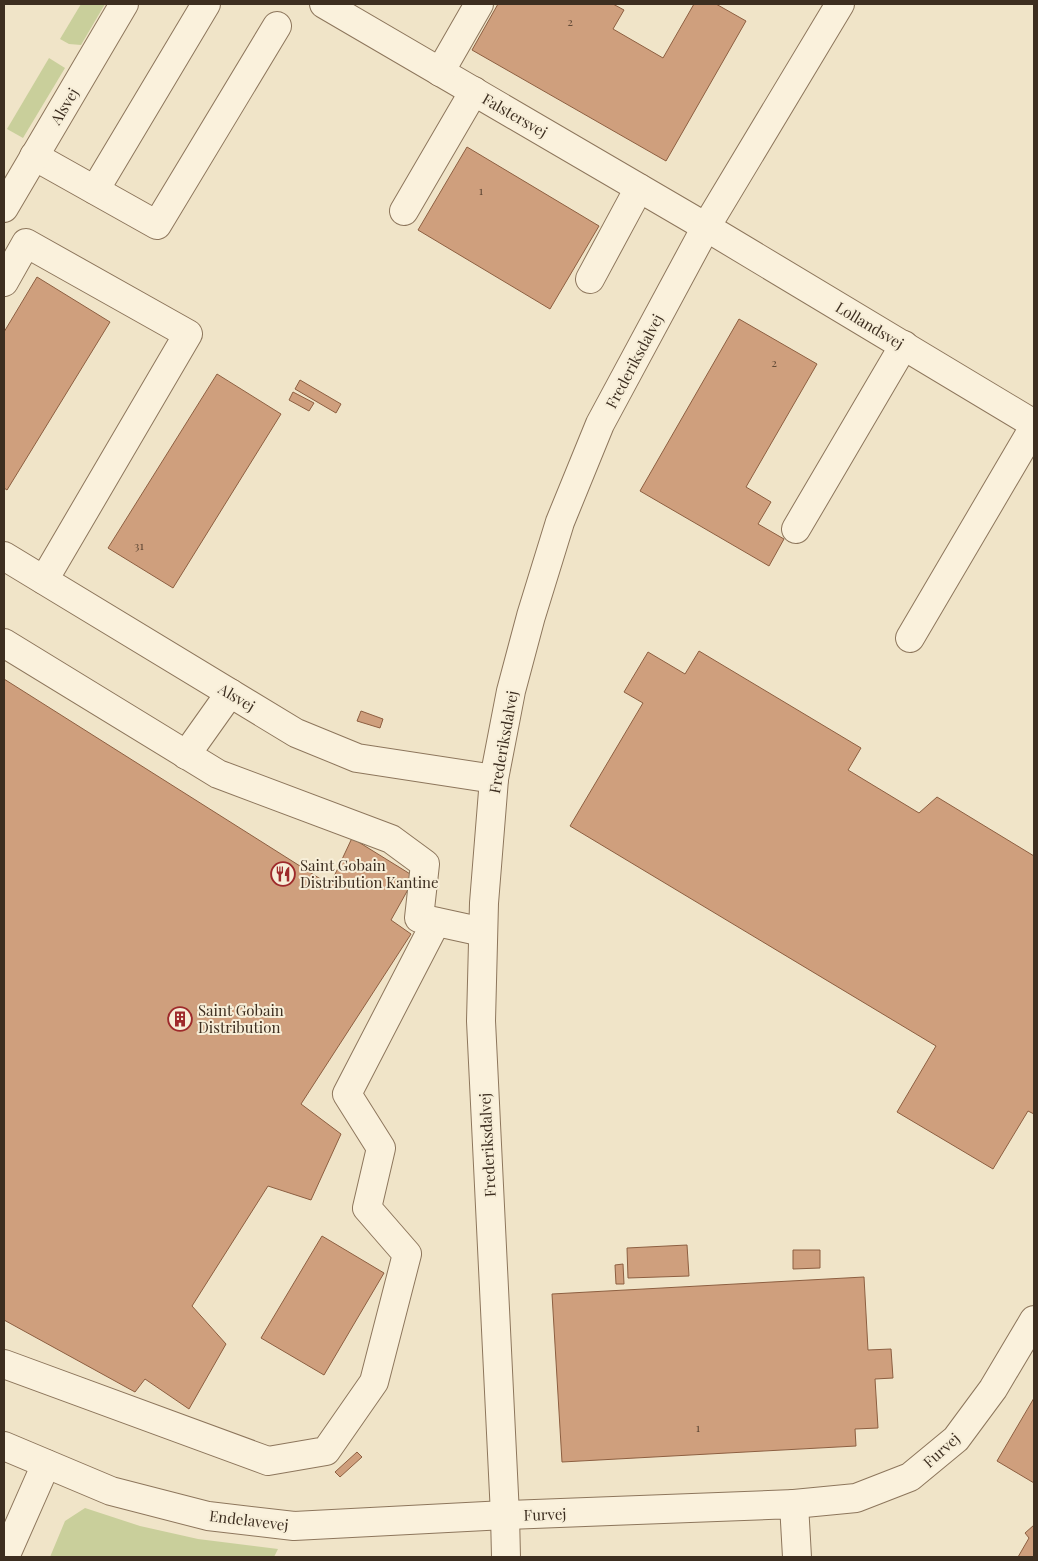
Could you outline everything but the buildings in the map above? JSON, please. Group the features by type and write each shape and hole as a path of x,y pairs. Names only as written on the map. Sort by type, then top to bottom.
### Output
{"street":[{"name":"Alsvej","path":"4,208 124,4"},
{"path":"95,190 206,4"},
{"name":"Falstersvej","path":"324,4 706,227"},
{"path":"440,72 479,4"},
{"name":"Frederiksdalvej","path":"506,1557 481,1021 484,903 494,779 511,691 531,616 560,522 600,424 706,227 840,4"},
{"path":"34,156 157,226 277,26"},
{"path":"404,211 474,91"},
{"path":"590,279 639,188"},
{"name":"Lollandsvej","path":"706,227 1034,426"},
{"path":"4,282 26,243 188,334 44,580"},
{"path":"796,529 904,346"},
{"path":"910,638 1034,426"},
{"name":"Alsvej","path":"4,556 296,733 357,758 494,779"},
{"path":"4,643 218,774 391,839 425,864 419,918 483,932"},
{"path":"186,755 230,693"},
{"path":"4,1364 268,1460 326,1451 374,1382 407,1254 367,1208 381,1148 346,1094 436,922"},
{"name":"Furvej","path":"505,1515 794,1504 856,1498 910,1477 956,1439 993,1389 1034,1320"},
{"name":"Endelavevej","path":"4,1446 111,1491 208,1516 294,1526 505,1515"},
{"path":"5,1557 46,1464"},
{"path":"794,1504 797,1557"}],"green space":[{"path":"81,4 105,4 81,45 69,44 60,39"},
{"path":"49,58 65,68 23,138 7,129"},
{"path":"85,1508 140,1526 198,1539 278,1549 274,1557 50,1557 65,1521"}],"place":[{"name":"Saint Gobain Distribution Kantine","path":"283,874"},
{"name":"Saint Gobain Distribution","path":"180,1019"}]}
